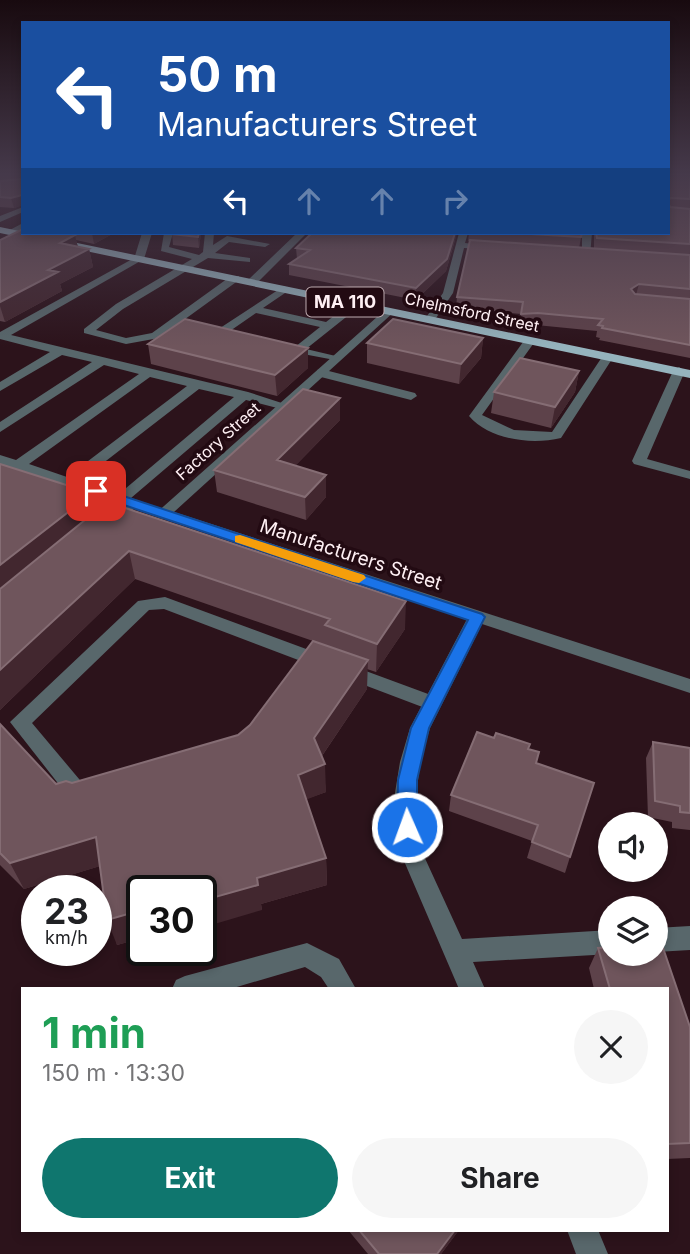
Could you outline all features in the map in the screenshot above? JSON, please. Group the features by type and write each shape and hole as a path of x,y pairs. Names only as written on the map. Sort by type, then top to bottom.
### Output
{"main road":[{"name":"Chelmsford Street","path":"42,235 139,259 390,311 407,319 430,319 472,333 530,340 684,372"}],"street":[{"path":"10,245 25,235"},
{"path":"0,340 139,259 146,235"},
{"path":"168,235 164,249 205,257 247,260"},
{"path":"205,257 209,235"},
{"path":"252,282 300,235"},
{"path":"430,319 448,293 462,235"},
{"path":"587,235 587,253"},
{"path":"235,278 155,337 126,341 88,331 100,319 205,257 225,236 265,244"},
{"path":"460,245 498,247"},
{"path":"574,253 599,254"},
{"path":"246,338 221,332 284,289"},
{"path":"298,350 356,304"},
{"path":"254,309 328,326"},
{"name":"Factory Street","path":"163,514 390,311"},
{"path":"0,340 15,340 285,405"},
{"path":"530,340 475,416 484,424 526,436 556,435 608,356"},
{"path":"272,344 336,359"},
{"path":"0,387 60,351"},
{"path":"0,428 102,361"},
{"path":"18,465 149,372"},
{"path":"684,372 639,461 690,475"},
{"path":"321,373 411,396"},
{"path":"70,482 197,384"},
{"path":"92,538 127,501 244,396"},
{"name":"Manufacturers Street","path":"0,459 690,685"},
{"path":"107,791 82,799 20,722 144,605 165,603 300,661 432,703"},
{"path":"471,987 412,854 405,799 410,762 420,728 477,617"},
{"path":"668,940 690,939"},
{"path":"455,951 598,943"},
{"path":"191,987 307,955 330,968 342,987"},
{"path":"583,1232 592,1254"}],"building":[{"path":"20,231 21,235 75,235 60,243 89,249 48,270 58,272 0,302 0,240"},
{"path":"670,231 690,231 690,244 597,238 596,235 670,235"},
{"path":"310,235 454,235 447,259 416,288 289,264 310,250 296,248"},
{"path":"547,235 582,235 581,237"},
{"path":"470,240 690,255 690,289 639,284 631,289 635,294 690,299 690,345 602,328 603,326 598,325 603,319 521,314 523,302 457,297"},
{"path":"185,319 308,348 275,375 148,344"},
{"path":"393,319 483,338 461,364 367,343"},
{"path":"520,358 579,371 555,407 494,392"},
{"path":"303,389 340,398 277,460 326,475 305,497 214,470"},
{"path":"0,464 82,490 79,493 89,496 0,565"},
{"path":"107,502 406,601 377,644 325,625 330,619 129,551 0,670 0,589"},
{"path":"313,641 368,660 314,738 325,764 298,775 326,858 257,878 258,885 217,897 217,875 126,875 126,915 112,919 112,875 101,875 96,837 10,863 0,853 0,724 56,784 66,781 72,783 238,735 250,725"},
{"path":"477,732 494,738 496,733 530,744 528,749 539,752 536,763 594,783 570,857 532,842 538,825 451,795"},
{"path":"653,742 690,748 690,813 680,812 680,806 655,801"},
{"path":"668,963 690,1027 690,1143 669,1144 669,987 609,987 603,966 668,966"},
{"path":"361,1232 454,1232 437,1254 379,1254"}],"slow traffic":[{"path":"240,539 359,578"}],"route":[{"path":"96,491 477,617 420,728 407,780 407,827"}]}
